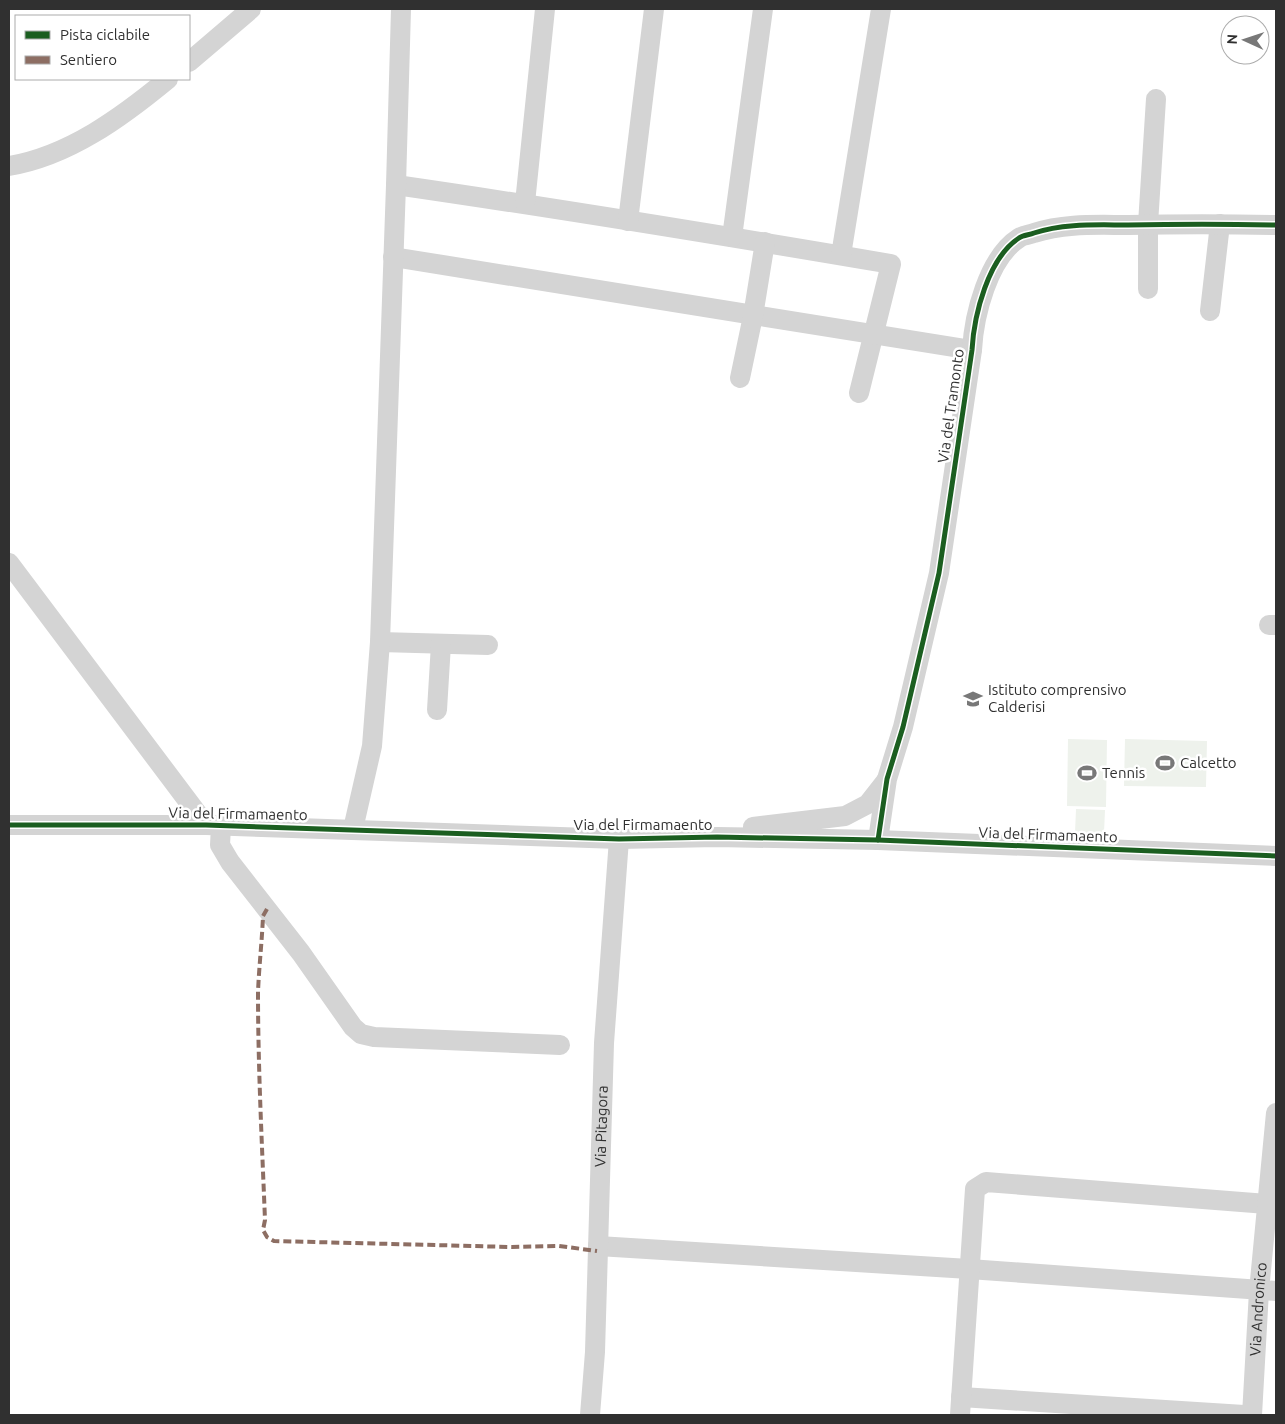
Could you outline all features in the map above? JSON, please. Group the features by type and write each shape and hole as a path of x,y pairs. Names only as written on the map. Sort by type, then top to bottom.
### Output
{"street":[{"path":"190,61 252,9"},
{"path":"353,829 372,746 380,642 401,9"},
{"path":"525,203 546,9"},
{"path":"628,221 654,9"},
{"path":"732,237 764,9"},
{"path":"842,255 881,9"},
{"path":"9,166 22,164 63,150 148,96 167,80"},
{"path":"1148,289 1148,224 1156,100"},
{"path":"396,185 525,203 891,264 859,393"},
{"name":"Via del Tramonto","path":"878,840 887,779 903,727 939,573 974,326 991,273 1005,251 1020,237 1045,230 1072,226 1148,224 1276,225"},
{"path":"1210,311 1220,224"},
{"path":"740,378 753,316 765,242"},
{"path":"393,257 972,350"},
{"path":"9,563 213,826 220,845 230,862 301,953 353,1026 361,1034 374,1037 560,1045"},
{"path":"380,642 488,645"},
{"path":"437,710 441,644"},
{"name":"Via del Firmamaento","path":"684,838 845,816 868,804 887,779"},
{"name":"Via del Firmamaento","path":"9,825 353,829 619,839 878,840 1276,856"},
{"name":"Via Pitagora","path":"590,1415 595,1352 604,1043 619,839"},
{"name":"Via Andronico","path":"1252,1415 1268,1291 1267,1204 1276,1113"},
{"path":"1244,1415 960,1406 975,1189 986,1182 1267,1204"},
{"path":"598,1246 969,1269 1268,1291"}],"shaded area":[{"name":"Tennis","path":"1068,739 1107,740 1106,807 1067,806"},
{"name":"Calcetto","path":"1125,739 1207,741 1206,787 1124,786"},
{"path":"1076,809 1105,810 1104,833 1075,833"}],"marked path":[{"path":"267,909 263,916 258,992 259,1078 265,1220 263,1230 267,1237 274,1241 512,1247 559,1246 597,1251"}],"cycle path":[{"path":"878,840 887,779 903,727 939,573 976,321 985,288 999,259 1008,247 1021,237 1068,226 1276,225"},
{"path":"9,825 206,825 619,839 717,837 878,840 1276,856"}],"place":[{"name":"Istituto comprensivo Calderisi","path":"973,699"},
{"name":"Calcetto","path":"1165,763"},
{"name":"Tennis","path":"1087,773"}]}
